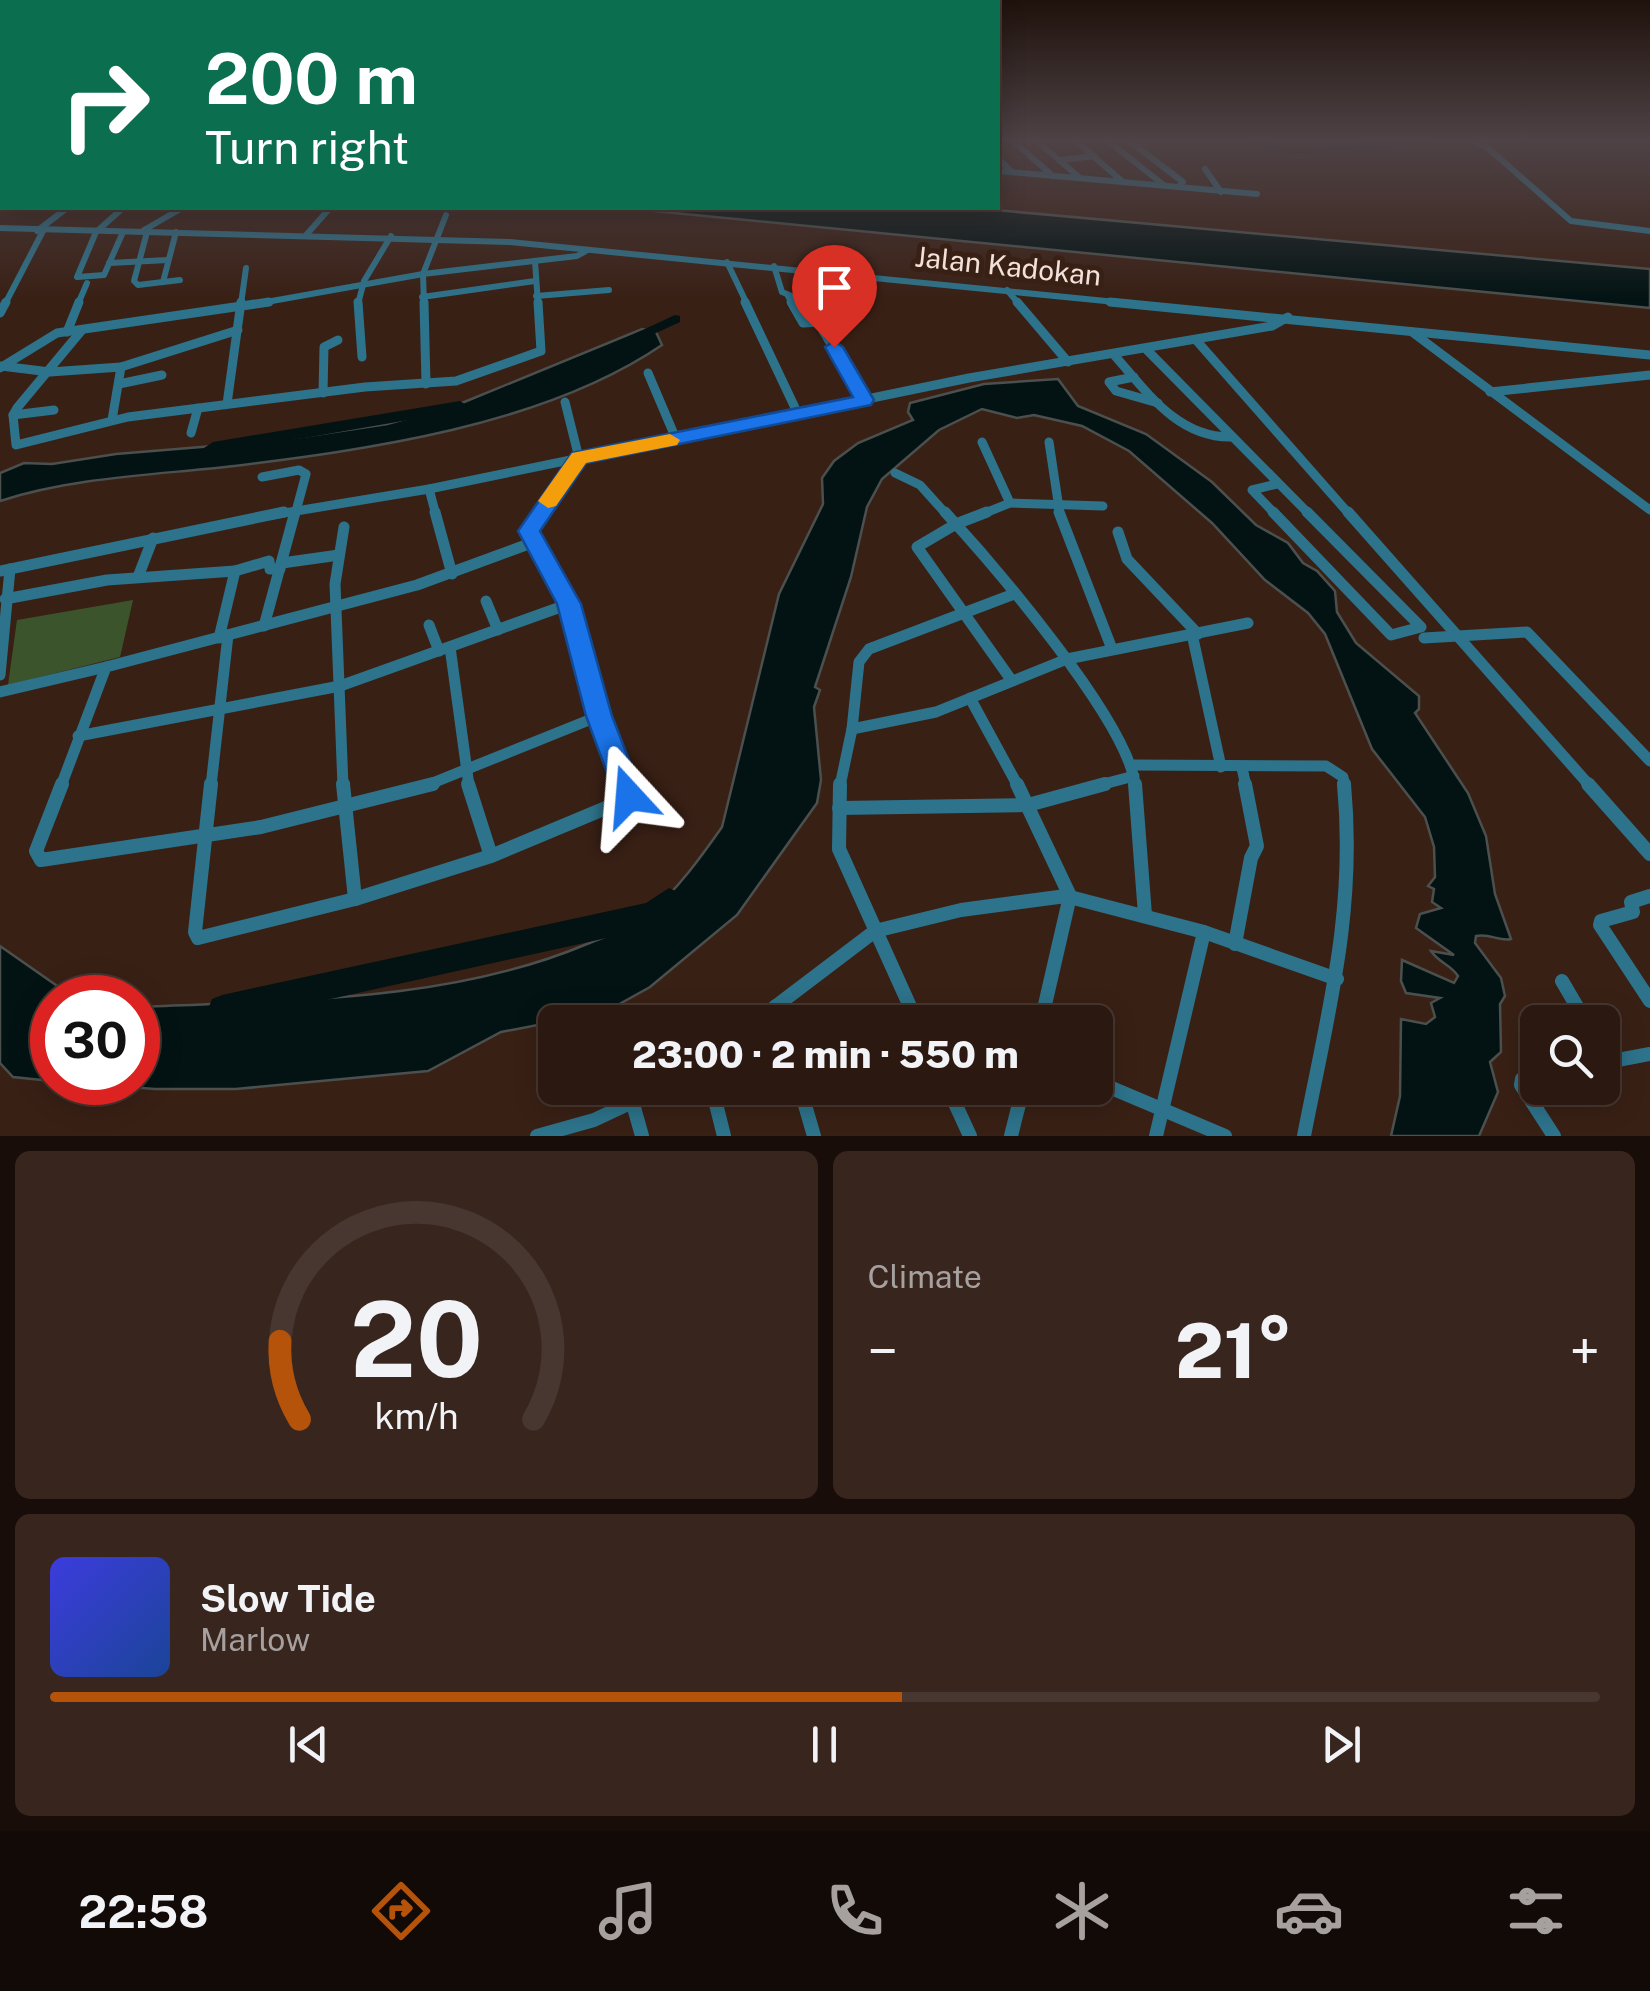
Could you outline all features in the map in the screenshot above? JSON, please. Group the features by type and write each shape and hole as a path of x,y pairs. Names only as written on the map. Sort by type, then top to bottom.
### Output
{"street":[{"path":"1240,193 1257,194"},
{"path":"1538,193 1571,222 1650,231"},
{"path":"0,313 40,231 65,210"},
{"path":"121,210 96,232 77,277 102,276 123,232"},
{"path":"179,210 144,232 134,284 180,280"},
{"path":"308,234 328,210"},
{"path":"426,384 422,274 446,214"},
{"name":"Jalan Kadokan","path":"0,228 434,237 774,266 1650,355"},
{"path":"163,282 176,232"},
{"path":"362,358 355,310 360,285 391,236"},
{"path":"1,367 44,338 68,332 422,274 577,256 588,250"},
{"path":"621,268 624,253"},
{"path":"108,264 168,260"},
{"path":"82,330 13,415 19,446 112,420 474,376 540,351 535,261"},
{"path":"727,262 798,414"},
{"path":"774,266 783,292 803,324 820,322"},
{"path":"228,404 246,268"},
{"path":"422,297 535,281"},
{"path":"68,332 87,283"},
{"path":"1006,289 1068,362"},
{"path":"536,296 609,290"},
{"path":"783,292 807,300 864,400"},
{"path":"0,674 5,570 864,400 1272,326 1288,316"},
{"path":"1,367 50,372 121,367 176,346 238,330"},
{"path":"1412,332 1650,510"},
{"path":"323,392 324,347 338,340"},
{"path":"1196,340 1650,854"},
{"path":"1146,350 1421,627 1392,636 1252,490 1277,484"},
{"path":"1115,356 1172,416 1211,439 1231,437"},
{"path":"112,420 121,367"},
{"path":"648,374 676,439"},
{"path":"1490,392 1650,374"},
{"path":"118,384 162,375"},
{"path":"1134,377 1109,383 1116,391 1159,403"},
{"path":"235,571 224,636 221,710 195,932 198,938 355,899 491,856 629,796 599,716 569,604 529,531 579,458 565,402"},
{"path":"192,434 198,408"},
{"path":"13,415 54,410"},
{"path":"982,442 1010,503"},
{"path":"1049,442 1066,544 1112,649"},
{"path":"262,477 304,471 299,509 264,626"},
{"path":"895,473 920,485 1068,659 1133,771 1145,915"},
{"path":"429,489 452,574"},
{"path":"1012,681 917,547 956,524 1010,503 1103,506"},
{"path":"344,527 338,554 336,608 344,809 355,899"},
{"path":"1118,532 1127,559 1195,634 1220,767"},
{"path":"138,577 153,538"},
{"path":"0,692 336,608 452,574 534,542"},
{"path":"5,598 138,577 235,571 268,561 270,569 338,554"},
{"path":"910,1005 838,850 840,773 852,729 861,655 1014,594"},
{"path":"486,601 498,630"},
{"path":"78,736 340,686 569,604"},
{"path":"852,729 920,716 1068,659 1248,623"},
{"path":"429,625 445,649 464,773 491,856"},
{"path":"1424,638 1527,632 1650,761"},
{"path":"106,667 36,851 41,860 52,862 206,837 344,809 464,773 599,716"},
{"path":"970,698 1028,805 1070,896 1044,1005"},
{"path":"839,808 1028,805 1133,771 1326,766 1342,778 1349,842 1348,897 1337,979 1304,1136"},
{"path":"1235,944 1250,858 1258,846 1242,768"},
{"path":"777,1005 875,931 961,910 1070,896 1204,932 1337,979"},
{"path":"1650,896 1630,902 1633,912 1601,921 1600,925 1650,1001"},
{"path":"1156,1136 1204,932"},
{"path":"1562,981 1576,1005"},
{"path":"1620,1057 1650,1054"},
{"path":"1113,1088 1225,1136"},
{"path":"537,1136 631,1105"},
{"path":"634,1105 642,1136"},
{"path":"716,1105 724,1136"},
{"path":"805,1105 814,1136"},
{"path":"956,1105 970,1136"},
{"path":"1012,1136 1019,1105"},
{"path":"1534,1105 1554,1136"}],"green space":[{"path":"133,600 120,657 8,685 17,620"}],"shaded area":[{"path":"644,210 995,210 1650,269 1650,308"},
{"path":"642,329 656,332 662,345 615,373 509,415 336,452 83,482 0,501 0,473 24,463 52,464 116,454 275,441 387,424 457,405"},
{"path":"1058,379 1078,406 1146,434 1212,482 1256,525 1288,543 1303,563 1317,571 1335,591 1337,612 1356,643 1419,696 1415,713 1468,793 1486,836 1495,894 1511,939 1476,936 1475,943 1501,978 1505,996 1500,1004 1501,1052 1490,1062 1498,1092 1479,1136 1391,1136 1400,1096 1401,1019 1426,1024 1435,1017 1431,1003 1440,998 1406,993 1401,981 1402,960 1454,983 1458,976 1431,951 1454,955 1416,928 1420,914 1441,908 1432,902 1434,889 1428,886 1435,877 1434,847 1425,817 1372,749 1325,634 1308,613 1265,580 1212,523 1129,451 1082,426 1034,415 1017,418 982,409 939,430 882,479 867,507 851,577 815,687 820,690 814,707 821,780 817,803 737,915 650,987 618,1005 538,1005 538,1025 501,1032 428,1071 236,1089 160,1089 160,1006 366,995 479,978 611,935 659,905 722,827 779,594 823,504 822,478 834,461 858,443 913,420 908,412 910,403 984,384"},
{"path":"0,946 42,975 30,975 30,1079 13,1077 0,1063"}],"waterway":[{"path":"627,341 675,319"},
{"path":"213,448 460,406"},
{"path":"222,1009 652,915 669,901"}],"slow traffic":[{"path":"548,501 579,458 670,440"}],"route":[{"path":"629,796 630,790 599,716 569,604 529,531 579,458 864,400 834,347"}]}
